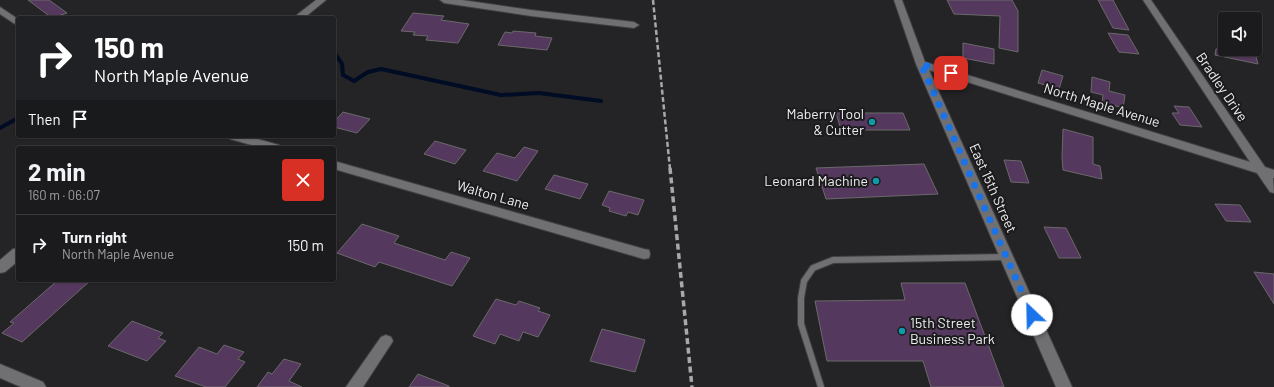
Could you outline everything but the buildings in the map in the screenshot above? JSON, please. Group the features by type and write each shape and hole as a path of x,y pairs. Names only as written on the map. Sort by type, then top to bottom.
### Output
{"street":[{"path":"301,16 322,0"},
{"path":"444,0 531,13 634,25"},
{"name":"East 15th Street","path":"898,0 921,64 1064,387"},
{"name":"Bradley Drive","path":"1147,0 1274,189"},
{"path":"0,10 16,22"},
{"name":"North Maple Avenue","path":"921,64 1274,174"},
{"path":"241,138 269,146"},
{"name":"Walton Lane","path":"336,166 644,254"},
{"path":"0,268 16,255"},
{"path":"354,387 386,341"},
{"path":"0,371 38,387"}],"lane":[{"path":"821,387 801,324 801,298 804,281 813,268 833,260 1006,257"}],"waterway":[{"path":"336,55 342,64 343,75 354,81 368,72 381,69 501,95 539,93 601,101"},
{"path":"0,128 16,119"}],"railway":[{"path":"653,0 670,169"},
{"path":"670,168 692,387"}],"place":[{"name":"Maberry Tool & Cutter","path":"872,122"},
{"name":"Leonard Machine","path":"876,181"},
{"name":"15th Street Business Park","path":"902,331"}],"route":[{"path":"951,73 921,64 1032,315"}]}
